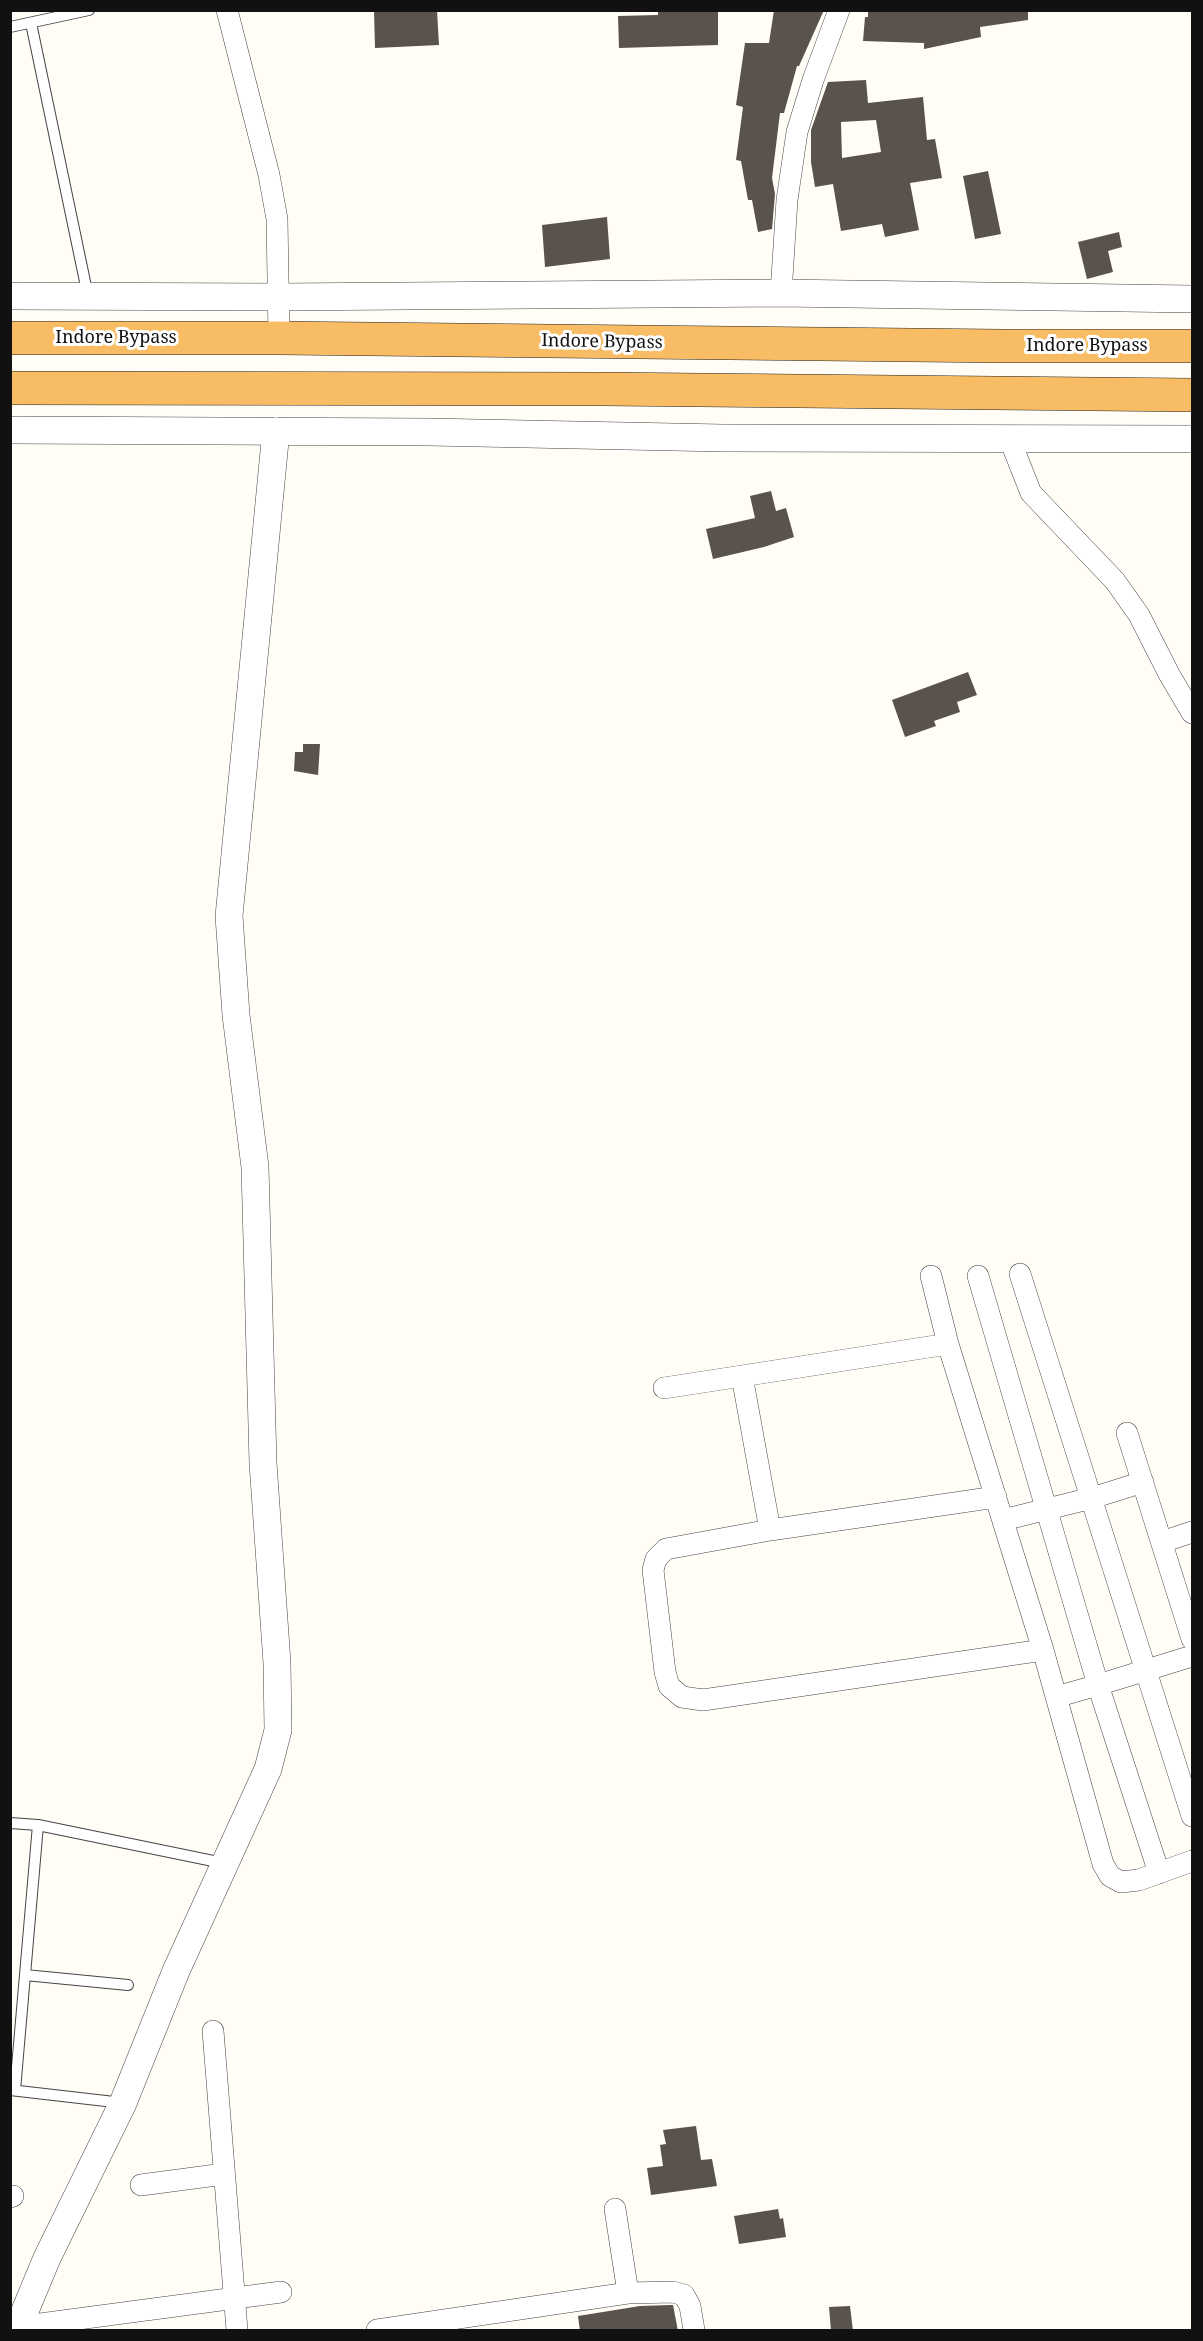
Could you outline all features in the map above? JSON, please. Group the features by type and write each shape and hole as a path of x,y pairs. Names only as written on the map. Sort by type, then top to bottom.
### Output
{"highway":[{"name":"Indore Bypass","path":"10,338 279,338 977,346 1192,346"},
{"path":"10,388 603,389 1192,395"}],"street":[{"path":"227,10 269,175 277,219 279,338"},
{"path":"781,293 788,200 798,132 813,80 839,10"},
{"path":"10,296 280,297 781,293 1192,299"},
{"path":"10,430 1010,440 1192,439"},
{"path":"15,2328 28,2306 47,2258 123,2103 176,1971 223,1863 268,1769 278,1730 277,1663 263,1463 255,1167 236,1015 229,916 276,431"},
{"path":"1010,440 1031,493 1115,581 1139,615 1192,713"},
{"path":"1020,1274 1192,1816"},
{"path":"931,1276 948,1344 1043,1650 1103,1864 1110,1876 1120,1882 1139,1880 1192,1861"},
{"path":"978,1276 1098,1685 1159,1873"},
{"path":"664,1388 948,1344"},
{"path":"742,1376 770,1530"},
{"path":"1128,1433 1192,1639"},
{"path":"1002,1520 1092,1498 1143,1482"},
{"path":"996,1497 671,1547 656,1559 653,1570 665,1671 669,1686 682,1697 703,1700 1043,1650"},
{"path":"1162,1542 1192,1532"},
{"path":"1056,1697 1192,1656"},
{"path":"213,2031 237,2331"},
{"path":"141,2185 224,2174"},
{"path":"615,2209 628,2293"},
{"path":"15,2328 282,2292"},
{"path":"377,2331 628,2293 673,2292 684,2295 690,2306 694,2331"}],"lane":[{"path":"10,27 89,10"},
{"path":"31,23 88,296"},
{"path":"10,1823 38,1824 223,1863"},
{"path":"38,1824 13,2090 123,2103"},
{"path":"25,1975 128,1985"}],"building":[{"path":"374,10 437,10 439,45 375,48"},
{"path":"774,10 824,10 799,66 797,66 784,113 780,113 772,178 775,194 772,229 758,232 752,200 748,200 741,161 736,160 743,107 736,105 745,43 769,43"},
{"path":"868,10 1028,10 1028,20 980,27 981,37 924,49 924,43 863,41 865,17 868,17"},
{"path":"718,11 718,45 619,48 618,16 658,15 658,12"},
{"path":"866,80 868,103 923,97 927,140 935,139 942,178 910,183 919,230 885,237 882,224 841,231 833,184 815,187 811,162 811,130 828,82","holes":["876,120 881,152 842,158 841,122"]},
{"path":"988,171 1001,234 975,239 963,176"},
{"path":"607,217 610,259 545,267 542,225"},
{"path":"1119,232 1122,247 1108,251 1113,272 1087,279 1078,242"},
{"path":"771,491 776,511 786,508 794,537 713,559 706,529 755,518 750,496"},
{"path":"968,672 977,695 957,702 960,712 934,721 936,726 905,737 892,700"},
{"path":"303,744 320,744 318,775 294,771 295,752 303,752"},
{"path":"696,2126 701,2160 712,2159 717,2186 651,2195 647,2168 663,2166 660,2145 666,2144 663,2130"},
{"path":"778,2209 780,2219 783,2218 786,2237 739,2244 734,2216"},
{"path":"673,2305 678,2331 580,2331 578,2316 640,2306"},
{"path":"850,2306 853,2331 831,2331 829,2307"}]}
